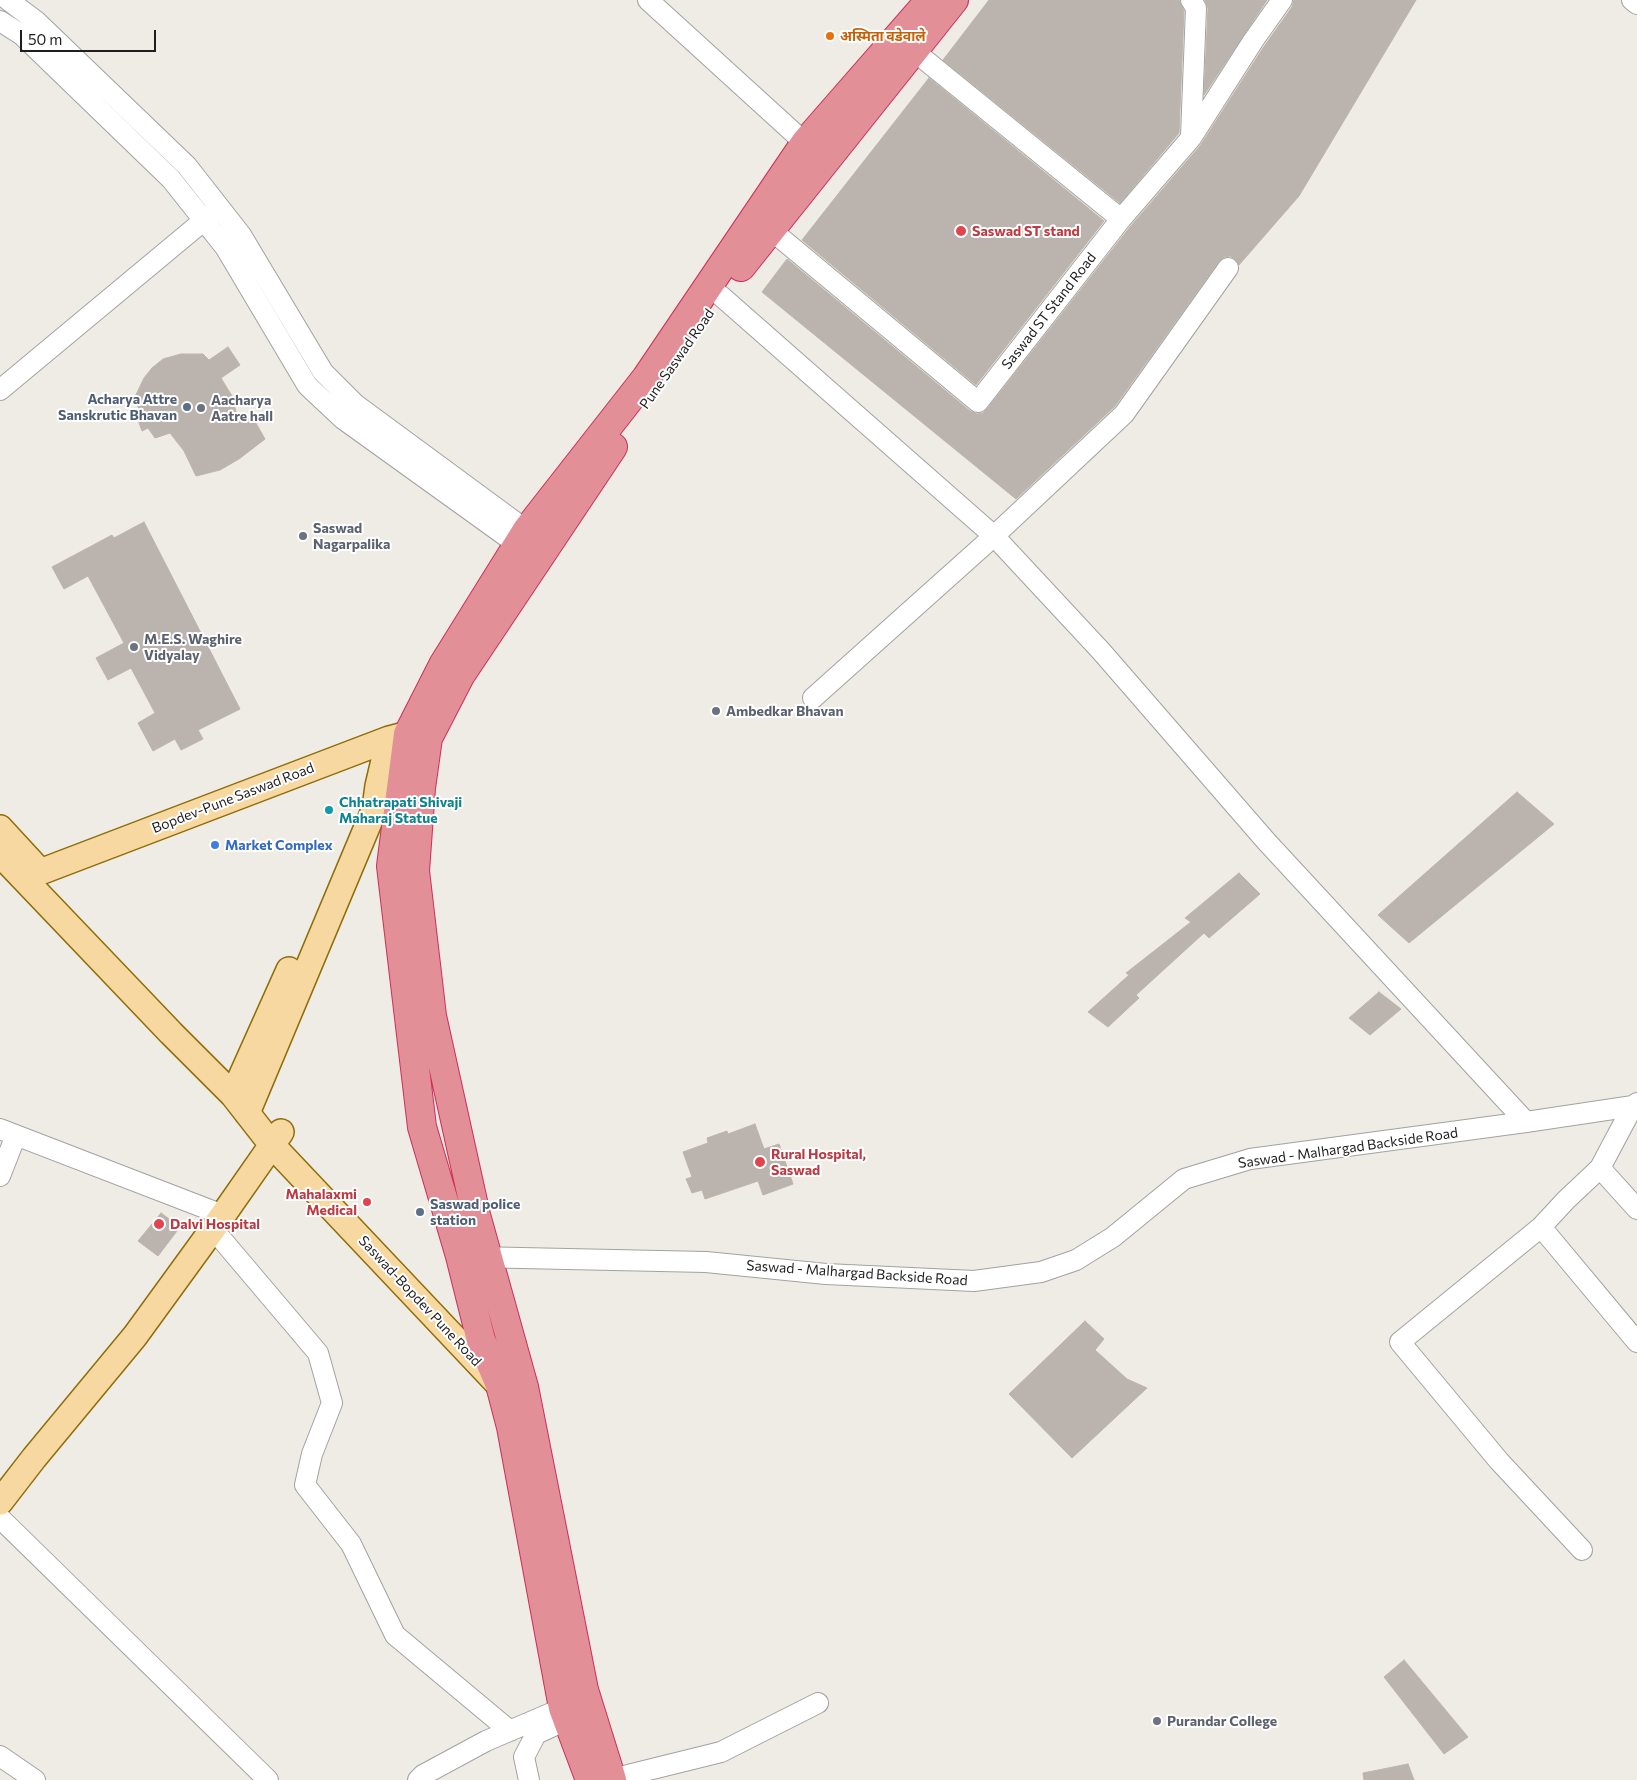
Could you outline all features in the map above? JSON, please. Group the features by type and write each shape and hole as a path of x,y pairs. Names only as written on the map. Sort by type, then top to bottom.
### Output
{"highway":[{"path":"597,1779 573,1710 510,1427 518,1394 481,1340 460,1256 422,1127 391,866 408,737 460,676 532,545 646,378 715,292 805,143 932,6"},
{"name":"Pune Saswad Road","path":"715,292 738,271 914,51 932,6"},
{"path":"408,737 422,788 415,871 432,1016 476,1216 488,1257 584,1690 573,1710"}],"main road":[{"path":"244,1096 345,861 375,808 378,786 408,737"},
{"name":"Bopdev-Pune Saswad Road","path":"20,874 408,737"},
{"path":"0,828 20,874"},
{"path":"0,854 20,874 111,947 244,1096 277,1138 135,1336 0,1502"},
{"name":"Saswad-Bopdev Pune Road","path":"277,1138 481,1340"},
{"name":"Saswad-Bopdev Pune Road","path":"277,1138 518,1394"}],"street":[{"path":"648,0 805,143"},
{"path":"1191,0 1196,8 1191,138"},
{"path":"914,51 982,104 1121,219 1191,138 1253,41 1282,0"},
{"path":"1632,0 1637,4"},
{"path":"13,2 36,21 187,166 242,236 327,376 355,404 532,545 342,419 307,385 225,247 172,179 22,36 2,28 13,2"},
{"path":"0,390 219,207"},
{"name":"Saswad ST Stand Road","path":"771,230 978,402 1121,219"},
{"path":"813,698 994,536 1124,414 1228,268"},
{"path":"715,292 994,536 1101,651 1266,841 1526,1122"},
{"path":"312,390 327,376"},
{"path":"1582,1550 1499,1461 1400,1342 1541,1227 1600,1168 1636,1107"},
{"name":"Saswad - Malhargad Backside Road","path":"460,1256 706,1262 826,1274 974,1282 1041,1272 1076,1260 1113,1237 1184,1180 1250,1160 1636,1107"},
{"path":"0,1176 8,1132 218,1222 318,1353 332,1403 312,1454 305,1485 350,1544 395,1636 510,1731"},
{"path":"1600,1168 1637,1209"},
{"path":"1541,1227 1637,1342"},
{"path":"0,1518 268,1780"},
{"path":"597,1779 721,1752 818,1703"},
{"path":"418,1780 423,1775 486,1741 573,1710"},
{"path":"529,1780 524,1757 536,1734 573,1710"},
{"path":"0,1756 35,1780"}],"building":[{"path":"989,0 1179,0 1184,11 1179,133 1120,203 943,60"},
{"path":"1205,0 1267,0 1204,95 1208,8"},
{"path":"1294,0 1416,0 1299,196 1239,265 1230,256 1224,257 1219,261 1115,406 1016,499 762,292 787,259 970,411 977,414 983,413 1130,227 1200,146 1263,48 1292,7"},
{"path":"929,78 1104,221 976,385 802,240"},
{"name":"Acharya Attre Sanskrutic Bhavan","path":"228,347 240,365 221,378 232,396 238,420 253,418 265,439 239,459 220,470 196,476 184,451 170,433 155,438 148,428 142,431 137,417 142,415 134,399 144,378 163,359 181,354 203,354 209,360"},
{"path":"144,522 240,709 198,730 203,739 181,750 175,739 153,751 138,723 155,713 131,668 108,680 96,658 124,643 88,576 64,589 52,567 112,535 114,538"},
{"path":"1517,792 1554,824 1409,943 1378,915"},
{"path":"1239,873 1260,894 1209,938 1204,933 1136,995 1139,998 1108,1027 1088,1012 1129,975 1126,973 1191,922 1185,918"},
{"path":"1379,992 1401,1009 1370,1035 1349,1018"},
{"path":"755,1124 764,1149 779,1144 793,1184 763,1195 758,1181 705,1199 702,1190 692,1193 686,1179 692,1177 683,1152 708,1143 707,1138 727,1131 728,1134"},
{"path":"161,1213 180,1227 158,1256 138,1241"},
{"path":"1085,1321 1104,1339 1095,1350 1127,1379 1147,1388 1072,1458 1009,1394"},
{"path":"1404,1660 1468,1737 1444,1754 1384,1677"},
{"path":"1408,1764 1414,1780 1364,1780 1363,1773"}],"place":[{"name":"अस्मिता वडेवाले","path":"830,36"},
{"name":"Saswad ST stand","path":"961,231"},
{"name":"Acharya Attre Sanskrutic Bhavan","path":"187,407"},
{"name":"Aacharya Aatre hall","path":"201,408"},
{"name":"Saswad Nagarpalika","path":"303,536"},
{"name":"M.E.S. Waghire Vidyalay","path":"134,647"},
{"name":"Ambedkar Bhavan","path":"716,711"},
{"name":"Chhatrapati Shivaji Maharaj Statue","path":"329,810"},
{"name":"Market Complex","path":"215,845"},
{"name":"Rural Hospital, Saswad","path":"760,1162"},
{"name":"Mahalaxmi Medical","path":"367,1202"},
{"name":"Saswad police station","path":"420,1212"},
{"name":"Dalvi Hospital","path":"159,1224"},
{"name":"Purandar College","path":"1157,1721"}]}
